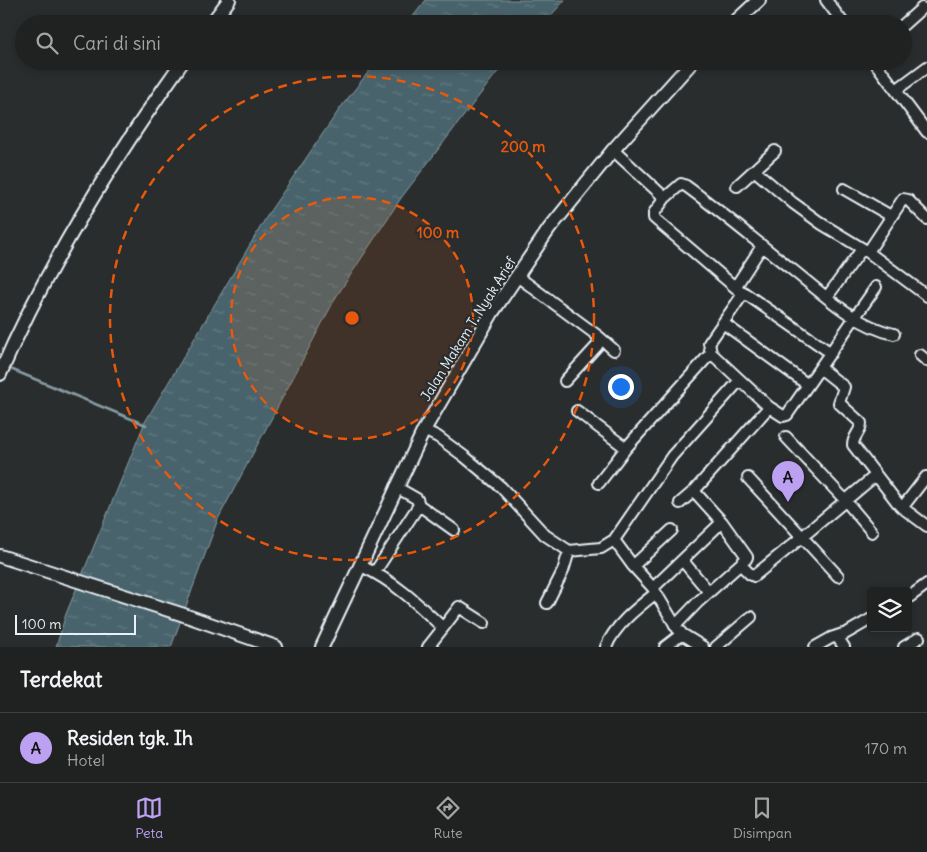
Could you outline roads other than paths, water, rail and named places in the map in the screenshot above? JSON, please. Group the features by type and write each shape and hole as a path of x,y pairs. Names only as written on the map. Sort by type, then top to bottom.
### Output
{"street":[{"path":"218,15 229,0"},
{"path":"743,15 759,0"},
{"path":"826,0 837,15"},
{"path":"912,17 922,8"},
{"path":"896,90 927,67"},
{"path":"0,374 48,275 104,180 151,106 177,70"},
{"name":"Jalan Makam T. Nyak Arief","path":"322,647 361,566 396,486 424,430 492,313 549,229 613,150 685,70"},
{"path":"881,70 927,132"},
{"path":"613,150 665,198"},
{"path":"737,186 775,151"},
{"path":"754,170 800,208 865,250 927,296"},
{"path":"831,353 740,289 654,218 654,213 677,186 681,184 686,186 855,317 873,327 894,334"},
{"path":"844,188 891,216"},
{"path":"827,297 903,199 908,200 927,219"},
{"path":"762,246 740,289 742,297 709,343 711,353 769,407 783,416 787,415 876,287"},
{"path":"517,276 614,350"},
{"path":"723,323 808,385"},
{"path":"565,381 599,343 598,336"},
{"path":"599,483 626,448 711,353"},
{"path":"820,368 844,386 839,403 861,423 853,445 902,508 927,526"},
{"path":"424,430 452,447 501,487 544,535 569,551 601,548 614,540 672,456 740,380"},
{"path":"680,503 694,491 769,407"},
{"path":"577,411 626,448"},
{"path":"786,436 846,500 872,532"},
{"path":"741,565 754,576 876,475"},
{"path":"902,508 926,477"},
{"path":"748,478 838,576"},
{"path":"396,486 417,499 419,506 454,530"},
{"path":"665,647 709,592 741,565 747,557 722,522 694,491"},
{"path":"376,572 419,506"},
{"path":"606,647 609,640 626,619 722,522"},
{"path":"633,566 672,530"},
{"path":"614,540 654,591 678,630 702,647"},
{"path":"547,603 563,570 569,551"},
{"path":"0,556 181,614 276,647"},
{"path":"683,561 709,592"},
{"path":"361,566 376,572 399,588 443,628"},
{"path":"912,595 927,584"},
{"path":"428,647 459,607 484,623"},
{"path":"716,647 751,617"},
{"path":"844,647 838,638 867,621"},
{"path":"815,647 831,638 844,634"},
{"path":"904,647 919,638"}],"water":[{"path":"426,0 565,0 551,15 414,15"},
{"path":"370,70 500,70 401,198 336,297 218,519 171,647 56,647 66,614 145,422 270,211 341,107"}],"waterway":[{"path":"8,368 146,425"}],"place":[{"name":"Residen tgk. Ih","path":"788,502"}]}
